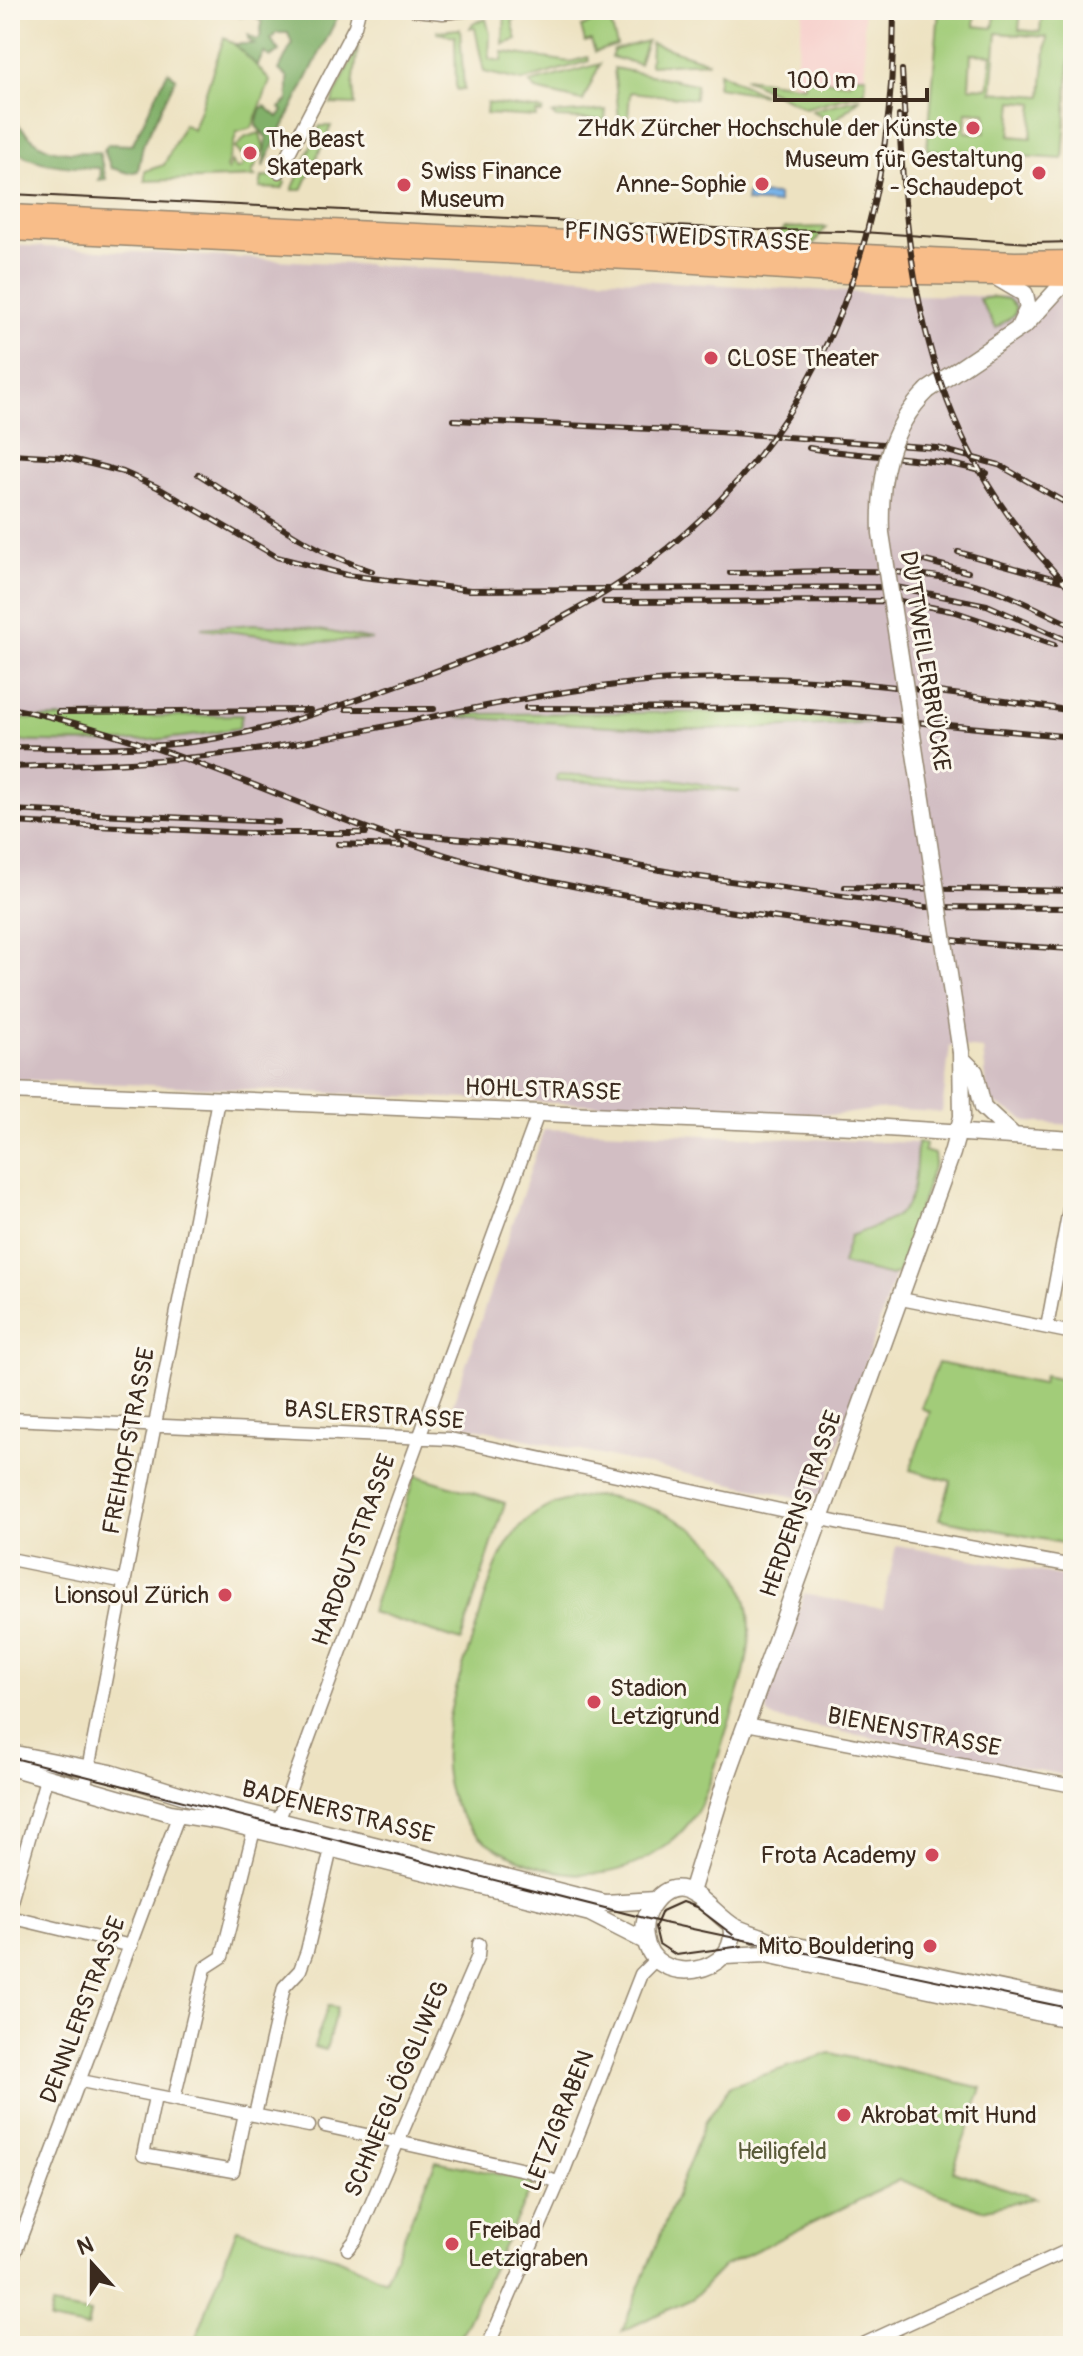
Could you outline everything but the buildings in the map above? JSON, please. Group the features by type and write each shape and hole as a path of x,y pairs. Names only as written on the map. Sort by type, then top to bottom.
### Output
{"main road":[{"name":"PFINGSTWEIDSTRASSE","path":"10,215 1015,262 1072,271"},
{"name":"PFINGSTWEIDSTRASSE","path":"10,230 650,260 845,273 996,277 1072,271"}],"street":[{"path":"279,172 355,26 360,10"},
{"path":"415,10 443,13 471,10"},
{"name":"DUTTWEILERBRÜCKE","path":"958,1132 962,1117 961,1055 884,558 881,492 895,437 914,405 948,374 1006,339 1037,315 1072,271"},
{"path":"996,277 1020,289 1027,301 1021,324 1006,339"},
{"path":"961,1055 975,1072 983,1107 1014,1136"},
{"name":"HOHLSTRASSE","path":"10,1091 958,1132 1073,1140"},
{"name":"FREIHOFSTRASSE","path":"84,1790 218,1100"},
{"name":"HARDGUTSTRASSE","path":"278,1822 538,1114"},
{"name":"HERDERNSTRASSE","path":"691,1892 746,1724 823,1518 958,1132"},
{"path":"1047,1327 1068,1252 1073,1190"},
{"path":"901,1299 1073,1333"},
{"name":"BASLERSTRASSE","path":"10,1419 450,1439 823,1518 1073,1566"},
{"path":"10,1559 125,1582"},
{"name":"BIENENSTRASSE","path":"746,1724 1073,1786"},
{"name":"BADENERSTRASSE","path":"10,1753 88,1768 278,1822 605,1903 656,1900 672,1891 691,1892"},
{"name":"BADENERSTRASSE","path":"10,1767 179,1814 590,1913 645,1941"},
{"path":"10,1904 46,1779"},
{"name":"DENNLERSTRASSE","path":"10,2266 179,1814"},
{"path":"174,2099 205,1968 222,1957 254,1830"},
{"path":"155,2097 143,2155 233,2171 284,1987 300,1970 307,1951 331,1849"},
{"path":"691,1892 703,1898 731,1926 769,1940 1073,2004"},
{"path":"656,1900 645,1918 645,1941 655,1960 666,1968 681,1970 714,1963 725,1956 766,1954 1073,2020"},
{"path":"10,1917 131,1946"},
{"path":"725,1956 733,1938 731,1926"},
{"name":"SCHNEEGLÖGGLIWEG","path":"348,2249 356,2239 478,1956 479,1944"},
{"name":"LETZIGRABEN","path":"488,2346 559,2183 641,1974 655,1960"},
{"path":"81,2081 309,2126"},
{"path":"325,2126 529,2171 559,2183"},
{"path":"859,2346 1073,2248"}],"shaded area":[{"path":"804,10 863,10 866,76 851,77 850,83 806,79 805,86 793,84"},
{"path":"10,245 904,295 1073,297 1073,1125 1029,1122 988,1100 983,1049 950,1046 942,1112 879,1109 836,1115 10,1079"},
{"path":"544,1129 917,1143 913,1194 906,1208 888,1223 848,1238 843,1264 895,1275 822,1494 808,1500 447,1422"},
{"path":"896,1545 1073,1578 1073,1777 776,1719 768,1714 765,1703 804,1594 883,1609"}],"green space":[{"path":"234,10 341,10 263,167 267,138 256,126 260,109 265,106 278,117 283,111 280,108 288,100 288,78 279,70 292,44 288,33 276,33 271,39 279,51 270,57 264,53 257,66 234,44 254,44 248,35 257,40 260,38 262,22 252,14 240,17"},
{"path":"586,10 607,10 617,45 595,52 591,40 585,42 581,27 590,24"},
{"path":"939,10 975,10 974,26 993,28 996,10 1021,10 1019,30 1040,32 1042,10 1073,10 1063,159 927,150","holes":["997,33 1047,37 1042,96 992,92","971,54 992,55 988,88 969,87","1013,101 1034,103 1031,138 1010,136","966,112 986,113 985,133 965,132"]},
{"path":"515,12 517,19 512,21 517,40 503,44 505,15"},
{"path":"486,19 490,34 489,59 502,61 503,52 570,62 588,57 589,61 522,81 484,72 475,28 470,28 473,23"},
{"path":"460,29 464,90 456,90 455,36 437,31"},
{"path":"224,38 241,48 270,81 252,128 237,132 226,168 228,171 231,162 236,169 242,168 244,158 235,148 246,137 260,133 264,149 252,173 256,177 145,181 145,171 164,165 184,124 193,130"},
{"path":"647,41 639,64 611,57 614,50"},
{"path":"651,43 709,62 650,65"},
{"path":"358,46 353,87 355,105 331,104"},
{"path":"600,64 583,101 536,90 530,83"},
{"path":"614,68 696,84 695,99 630,92 628,119 619,119"},
{"path":"168,71 176,78 143,145 138,171 129,173 111,168 104,150 108,144 132,145"},
{"path":"719,72 764,95 717,87"},
{"path":"851,76 866,76 865,92 805,108 744,78 804,86 805,78 850,83"},
{"path":"861,98 834,121 812,111 813,110"},
{"path":"487,103 543,110 536,113 536,117 486,114"},
{"path":"606,110 605,120 556,118 552,114"},
{"path":"10,115 31,137 48,148 99,152 106,179 98,180 101,175 99,168 50,164 24,156 10,141"},
{"path":"320,126 331,126 302,190 292,190"},
{"path":"262,177 281,178 285,183 282,189 260,188"},
{"path":"826,227 813,245 774,239 785,228"},
{"path":"979,299 1008,299 1016,307 1015,314 996,328"},
{"path":"253,624 304,627 372,640 318,642 201,628"},
{"path":"740,712 878,722 748,729 663,729 455,717 473,714"},
{"path":"242,715 239,728 181,737 97,742 10,741 10,719"},
{"path":"557,774 680,780 740,791 556,780"},
{"path":"917,1143 925,1144 924,1151 934,1154 935,1162 898,1273 891,1276 842,1264 850,1236 887,1221 906,1206 914,1182"},
{"path":"938,1363 1042,1384 1044,1376 1073,1382 1073,1545 939,1519 951,1481 910,1470 930,1412 921,1408"},
{"path":"415,1475 505,1503 461,1641 371,1612"},
{"name":"Stadion Letzigrund","path":"599,1496 654,1509 702,1536 722,1554 737,1576 747,1602 750,1632 748,1656 739,1691 710,1782 694,1816 670,1843 655,1854 621,1869 575,1874 520,1860 473,1830 455,1806 447,1780 445,1752 455,1692 492,1576 504,1549 522,1525 539,1511 568,1500"},
{"path":"328,2006 337,2007 326,2050 314,2047"},
{"name":"Heiligfeld","path":"830,2053 982,2088 953,2171 1035,2198 982,2210 900,2180 724,2266 692,2299 622,2331 705,2123 730,2086"},
{"name":"Freibad Letzigraben","path":"436,2161 534,2182 458,2341 451,2346 193,2346 237,2229 335,2257 385,2280"},
{"path":"52,2306 90,2313 87,2328 49,2321"}],"water":[{"path":"747,194 778,195 778,204 746,202"}],"tram line":[{"path":"10,194 757,230 846,231 1032,243 1073,242"},
{"path":"10,1757 664,1923 1073,2009"},
{"path":"733,1935 696,1907 682,1902 662,1911 655,1927 659,1944 676,1955 742,1946"}],"railway":[{"path":"10,747 157,745 206,740 288,722 512,642 565,616 647,564 716,504 773,437 818,362 852,282 875,196 889,105 894,10"},
{"path":"902,70 905,126"},
{"path":"899,116 910,249 921,312 937,372 959,430 988,485 1026,539 1073,591"},
{"path":"454,420 718,432 937,448 999,465 1073,507"},
{"path":"809,448 943,463 987,473"},
{"path":"10,454 63,457 123,472 157,487 277,557 347,575 470,590 896,587 987,605 1073,643"},
{"path":"198,474 304,541 372,571"},
{"path":"958,552 1062,581"},
{"path":"925,561 968,572"},
{"path":"730,573 896,572 962,581 994,590 1073,626"},
{"path":"604,602 900,601 956,612 1054,645"},
{"path":"10,767 146,761 248,751 562,692 710,678 866,684 1073,711"},
{"path":"10,708 121,737 391,837 528,877 652,900 852,928 962,941 1073,949"},
{"path":"526,708 778,709 1073,737"},
{"path":"346,709 434,709"},
{"path":"58,712 310,710"},
{"path":"10,810 278,822"},
{"path":"10,822 249,833 366,833"},
{"path":"398,833 517,844 693,876 925,907 1073,908"},
{"path":"338,844 402,846"},
{"path":"845,887 1073,891"}],"place":[{"name":"ZHdK Zürcher Hochschule der Künste","path":"973,128"},
{"name":"The Beast Skatepark","path":"250,153"},
{"name":"Museum für Gestaltung - Schaudepot","path":"1039,173"},
{"name":"Anne-Sophie","path":"762,184"},
{"name":"Swiss Finance Museum","path":"404,185"},
{"name":"CLOSE Theater","path":"711,358"},
{"name":"Lionsoul Zürich","path":"225,1595"},
{"name":"Stadion Letzigrund","path":"594,1702"},
{"name":"Frota Academy","path":"932,1855"},
{"name":"Mito Bouldering","path":"930,1946"},
{"name":"Akrobat mit Hund","path":"844,2115"},
{"name":"Freibad Letzigraben","path":"452,2244"}]}
